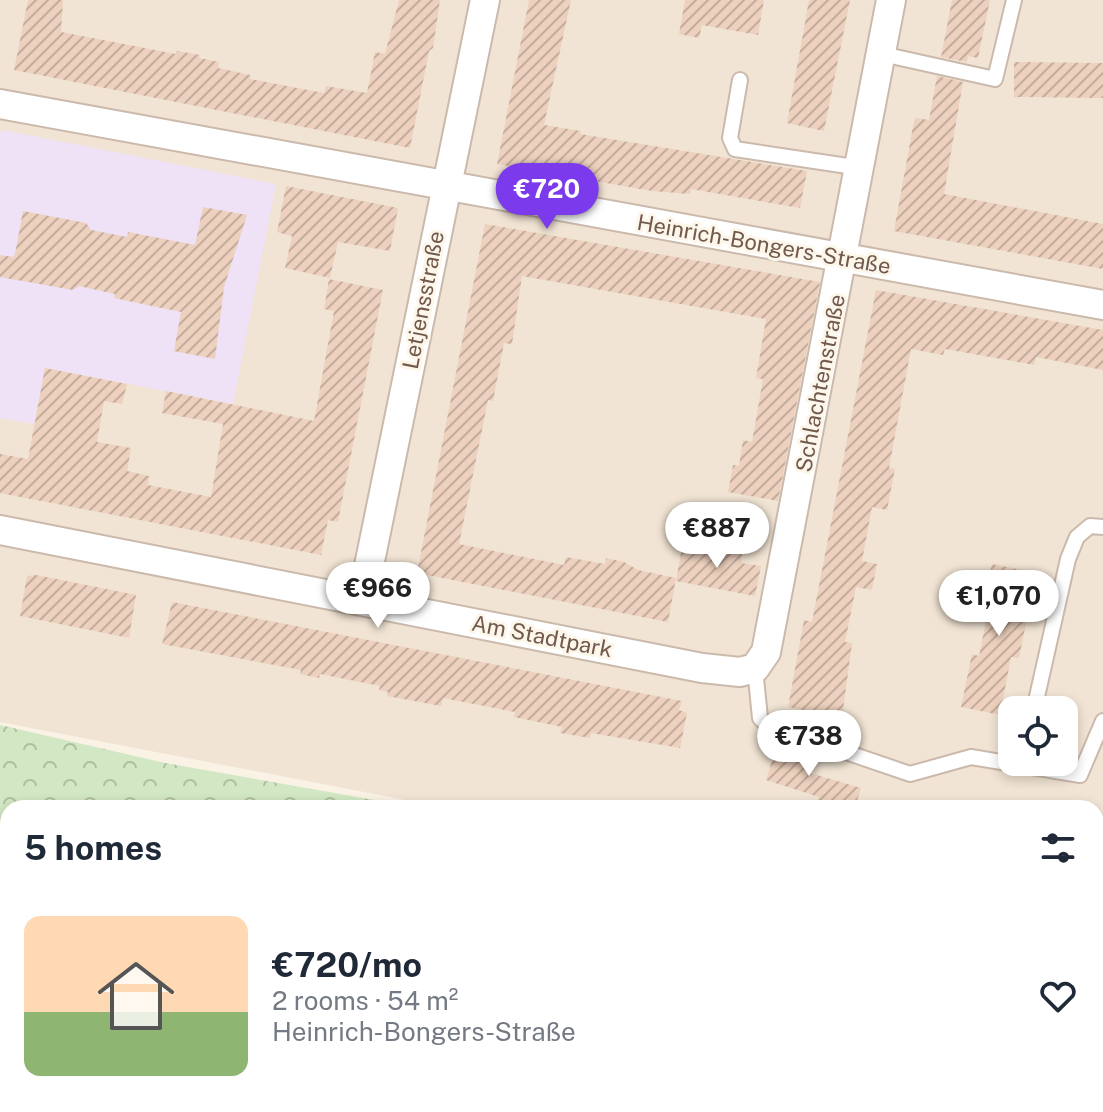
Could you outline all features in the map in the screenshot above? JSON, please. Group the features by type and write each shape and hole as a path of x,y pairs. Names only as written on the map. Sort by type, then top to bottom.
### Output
{"street":[{"name":"Letjensstraße","path":"362,600 485,0"},
{"name":"Schlachtenstraße","path":"755,668 766,652 844,258 891,0"},
{"name":"Heinrich-Bongers-Straße","path":"0,104 1103,305"},
{"name":"Am Stadtpark","path":"0,530 702,668 740,672 755,668"}],"lane":[{"path":"882,54 995,79 1014,0"},
{"path":"740,80 730,138 735,149 861,168"},
{"path":"1037,696 1068,559 1077,537 1090,526 1103,527"},
{"path":"755,668 760,718 779,730 910,774 971,757 998,761"},
{"path":"1078,775 1103,721"}],"shaded area":[{"path":"0,0 1103,0 1103,800 405,800 0,722"},
{"path":"3,130 276,184 233,404 45,368 34,424 0,418 0,133"}],"green space":[{"path":"0,725 165,763 374,800 0,800"}],"building":[{"path":"28,0 63,0 61,32 176,54 177,51 200,55 199,58 219,62 218,68 250,75 250,79 324,93 326,86 367,93 375,52 385,54 399,0 440,0 433,48 429,51 410,148 14,70"},
{"path":"529,0 571,0 544,125 581,131 580,134 807,171 800,208 691,189 690,194 652,191 497,164"},
{"path":"685,0 764,0 758,35 702,25 699,38 679,34"},
{"path":"809,0 850,0 824,131 787,123"},
{"path":"952,0 990,0 978,58 968,56 967,62 941,57"},
{"path":"1014,62 1103,63 1103,98 1014,97"},
{"path":"937,76 963,82 944,194 1103,224 1103,269 894,231 914,121 916,118 929,120"},
{"path":"286,186 398,208 390,251 338,242 330,278 285,268 292,236 277,232"},
{"path":"203,207 247,215 224,287 215,359 174,351 181,312 114,298 115,294 79,286 73,290 0,277 0,255 13,257 15,254 23,211 86,223 91,230 127,237 128,232 195,245"},
{"path":"485,224 820,282 778,501 728,492 733,465 739,466 743,440 752,442 763,379 756,378 766,319 522,276 512,344 504,343 493,401 488,400 459,544 564,565 566,557 605,564 606,558 624,562 638,570 676,578 668,622 417,573"},
{"path":"329,279 383,290 338,522 328,520 321,555 0,493 0,454 28,459 45,368 127,384 122,404 104,401 97,442 131,448 127,471 149,476 148,485 211,497 223,424 162,413 166,391 314,421 334,311 324,309"},
{"path":"876,290 1103,330 1103,370 1036,357 1034,365 945,349 943,355 911,349 889,468 895,469 887,510 872,507 862,561 877,564 872,590 856,587 845,642 852,643 842,718 788,707 804,620 812,622"},
{"path":"683,542 742,553 741,563 761,566 755,596 676,581"},
{"path":"992,564 1036,573 1019,658 1011,657 1004,696 998,696 998,715 961,707 972,654 979,656 992,592 986,591"},
{"path":"36,575 136,595 129,638 20,616 27,576"},
{"path":"172,602 682,701 679,710 687,713 680,748 591,733 590,738 560,733 562,727 514,717 515,712 443,698 441,706 387,696 388,692 379,690 380,686 320,674 319,678 300,674 301,670 162,644"},
{"path":"778,741 816,753 810,773 861,788 857,800 818,800 819,797 766,780"}]}
